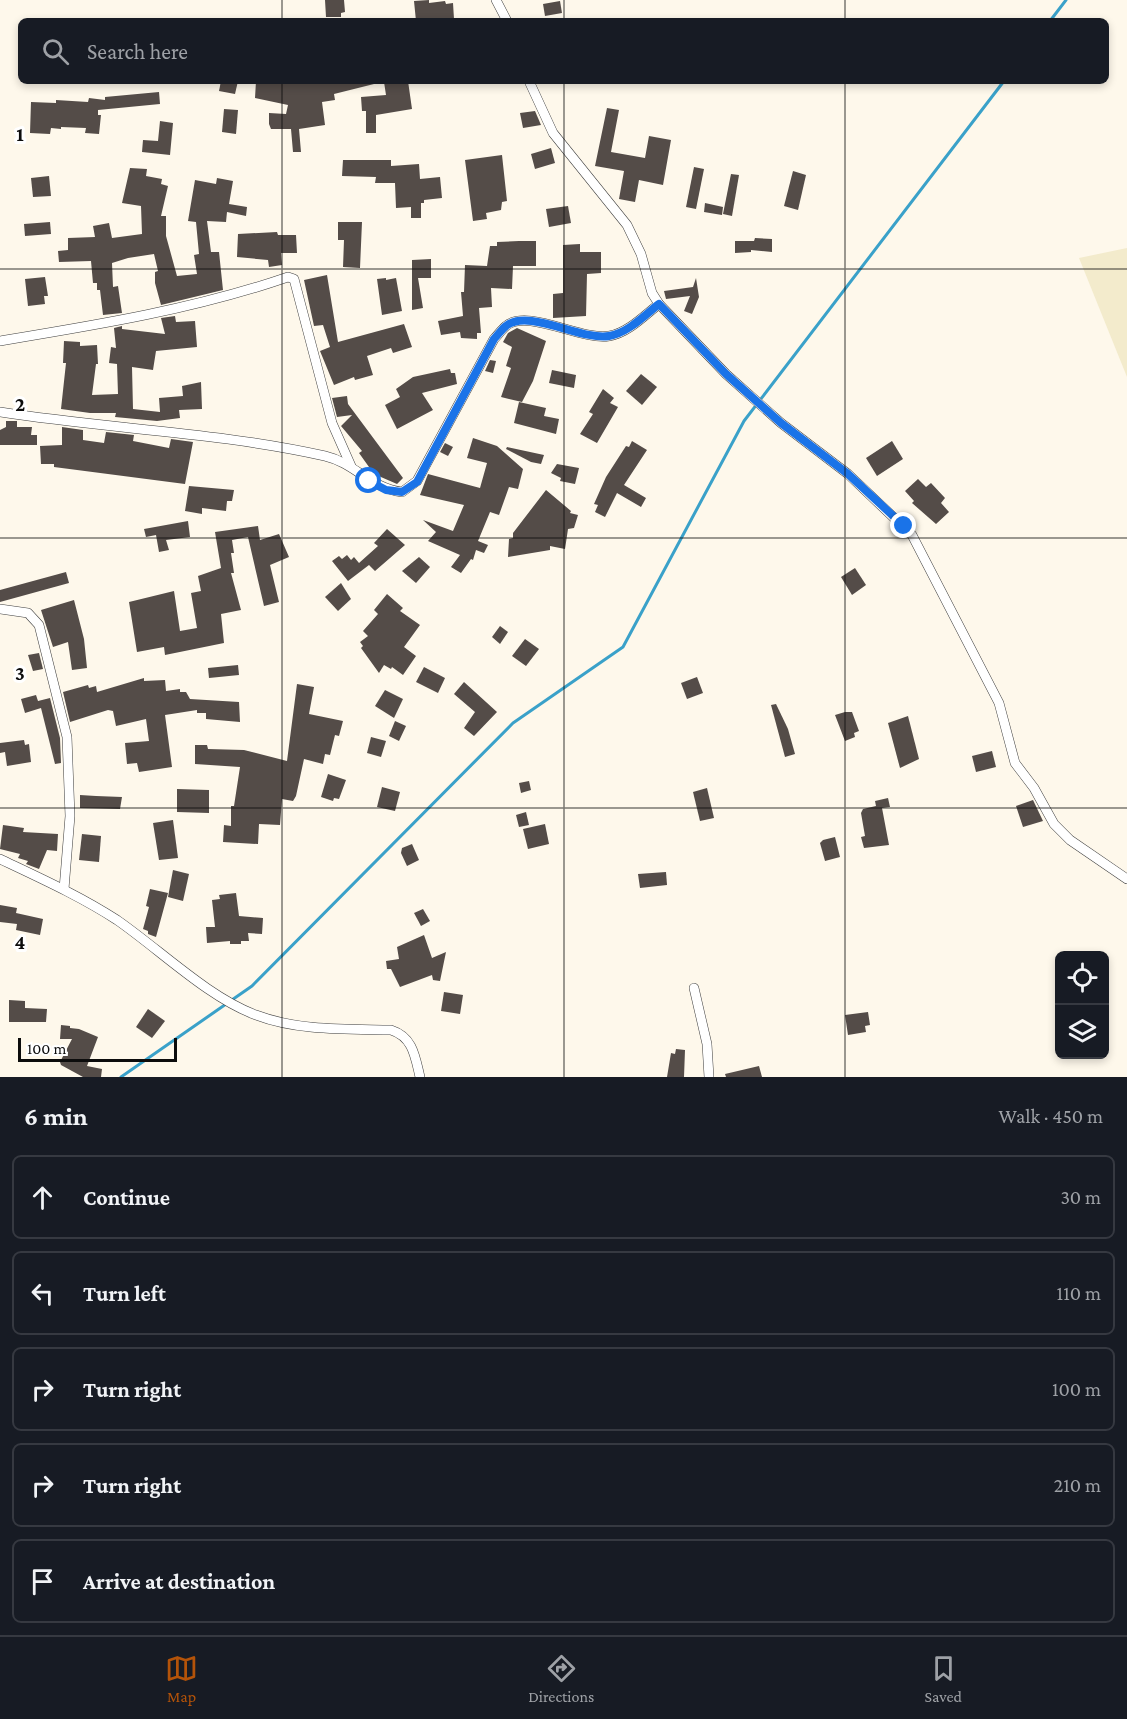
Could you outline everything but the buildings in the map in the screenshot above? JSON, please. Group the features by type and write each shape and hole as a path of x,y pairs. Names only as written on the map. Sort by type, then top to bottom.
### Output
{"street":[{"path":"496,0 505,18"},
{"path":"530,84 553,133 627,225 641,254 651,293 659,304 726,374 781,423 848,474 912,535 999,703 1015,763 1034,788 1054,824 1070,840 1127,879"},
{"path":"0,341 122,320 236,295 288,277 294,279 332,423 351,466"},
{"path":"0,412 194,435 326,456 351,466 386,490 402,492 417,482 494,339 508,324 525,320 597,337 611,336 633,325 659,304"},
{"path":"0,609 28,613 39,625 67,737 70,816 64,889"},
{"path":"0,860 64,889 116,920 221,997 254,1015 303,1026 391,1030 401,1033 412,1045 420,1077"},
{"path":"694,988 707,1044 709,1077"}],"shaded area":[{"path":"1127,248 1127,377 1079,258"}],"waterway":[{"path":"1052,18 1066,0"},
{"path":"121,1077 252,986 513,723 623,647 744,421 1002,84"}],"route":[{"path":"369,481 386,490 402,492 417,482 494,339 508,324 525,320 597,337 611,336 633,325 659,304 726,374 781,423 848,474 904,526"}]}
